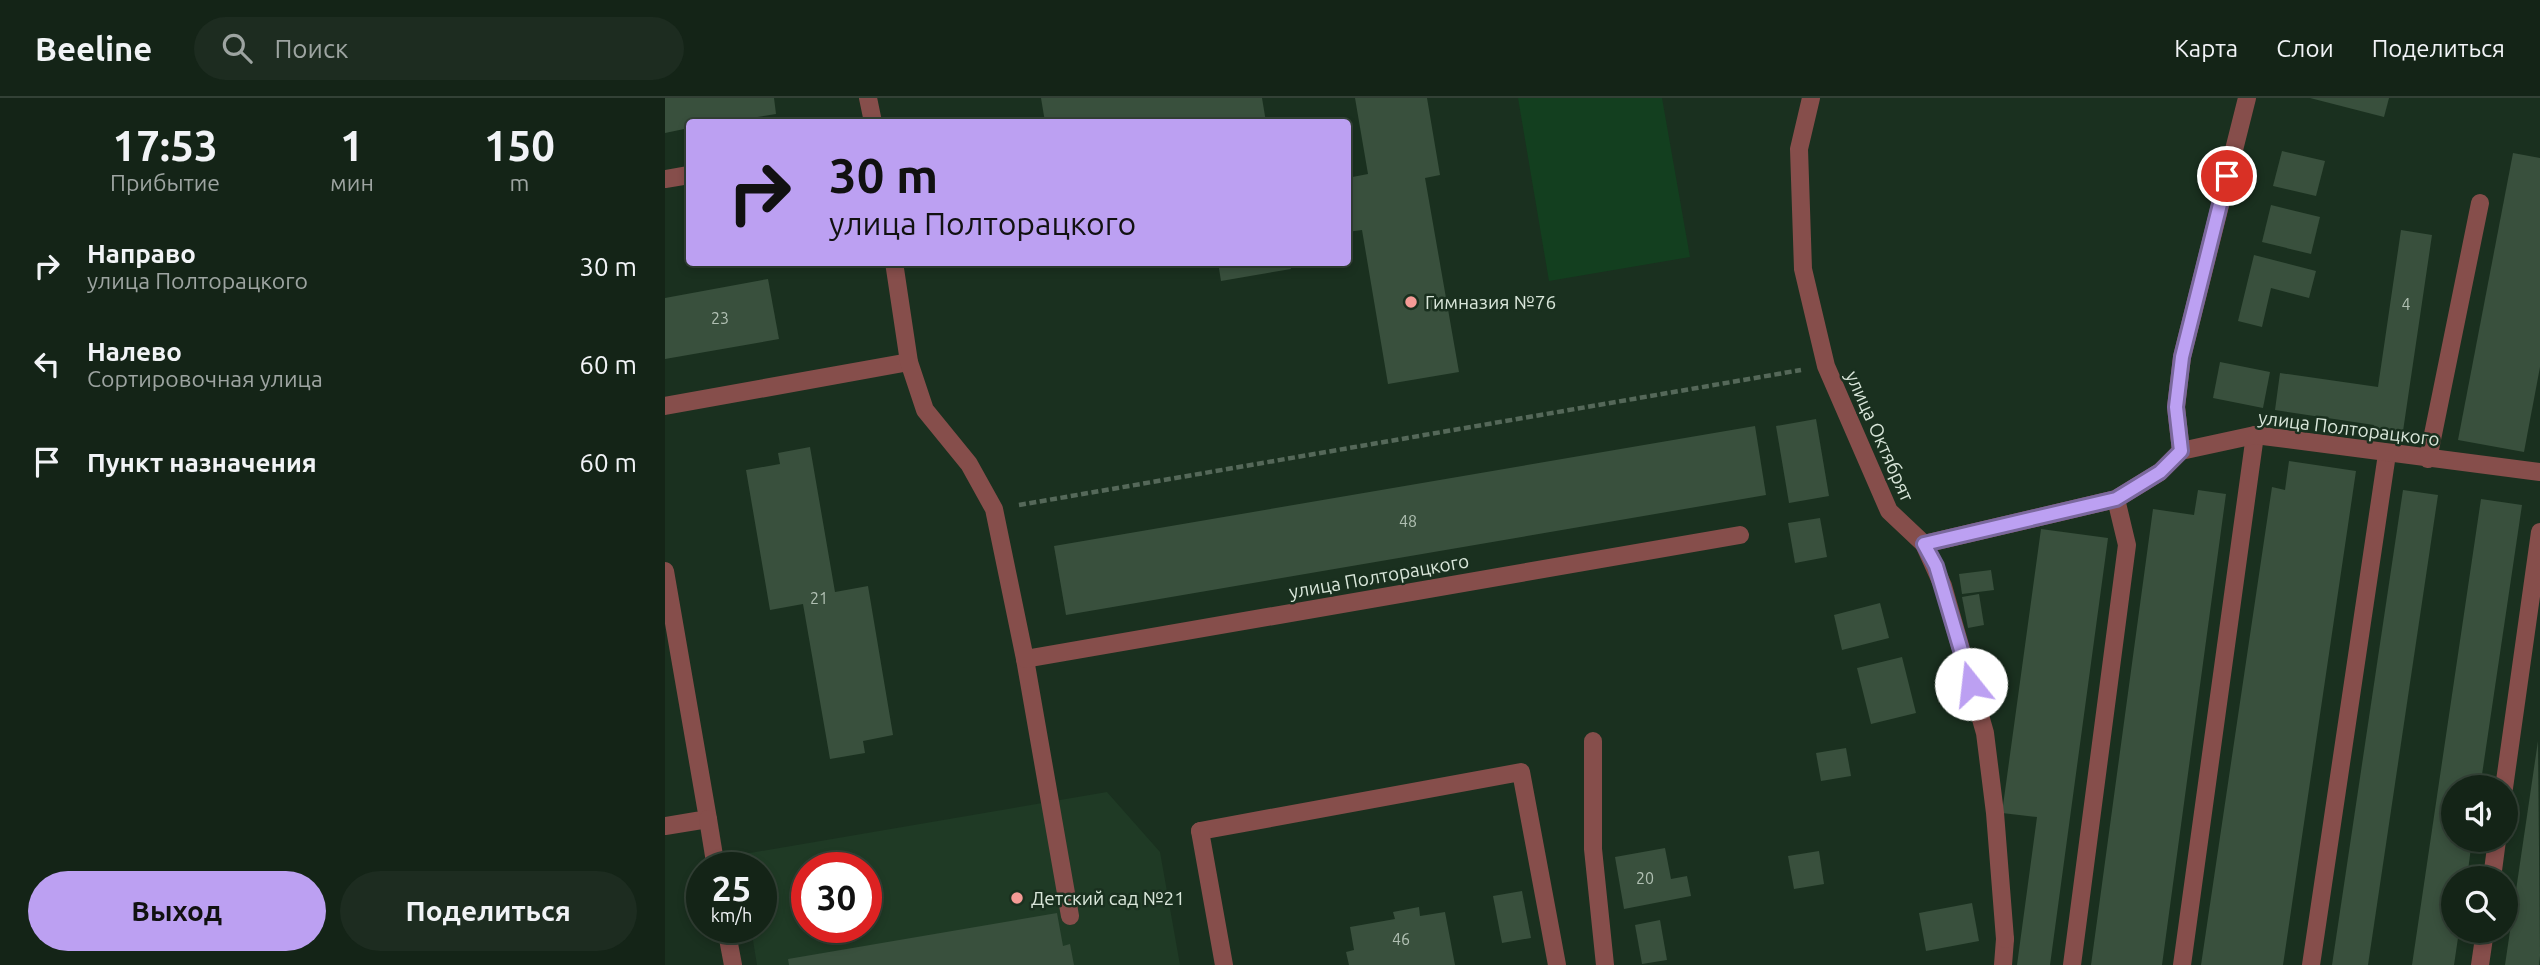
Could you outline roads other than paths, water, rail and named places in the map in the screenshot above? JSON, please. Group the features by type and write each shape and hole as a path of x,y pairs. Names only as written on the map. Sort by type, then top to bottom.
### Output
{"street":[{"path":"868,98 872,119"},
{"name":"улица Октябрят","path":"1811,98 1799,149 1799,218 1803,269 1826,366 1889,511 1924,544 1940,576 1985,733 2005,939 2003,965"},
{"path":"1924,544 2116,499 2160,472 2181,451 2176,407 2182,357 2247,98"},
{"path":"665,179 686,176"},
{"path":"2428,459 2480,203"},
{"path":"895,266 909,362 925,410 969,464 994,509 1025,659 1070,916"},
{"path":"665,406 909,362"},
{"path":"2182,965 2255,435"},
{"name":"улица Полторацкого","path":"2181,451 2255,435 2540,472"},
{"path":"2311,965 2387,454"},
{"path":"2072,965 2127,545 2116,499"},
{"path":"2506,775 2540,532"},
{"name":"улица Полторацкого","path":"1025,659 1740,534"},
{"path":"665,571 713,852"},
{"path":"1593,741 1593,849 1605,965"},
{"path":"1224,965 1200,831 1521,772 1557,965"},
{"path":"665,826 708,819"},
{"path":"729,943 733,965"},
{"path":"2480,965 2483,943"}],"place":[{"name":"Гимназия №76","path":"1411,302"},
{"name":"Детский сад №21","path":"1017,898"}]}
